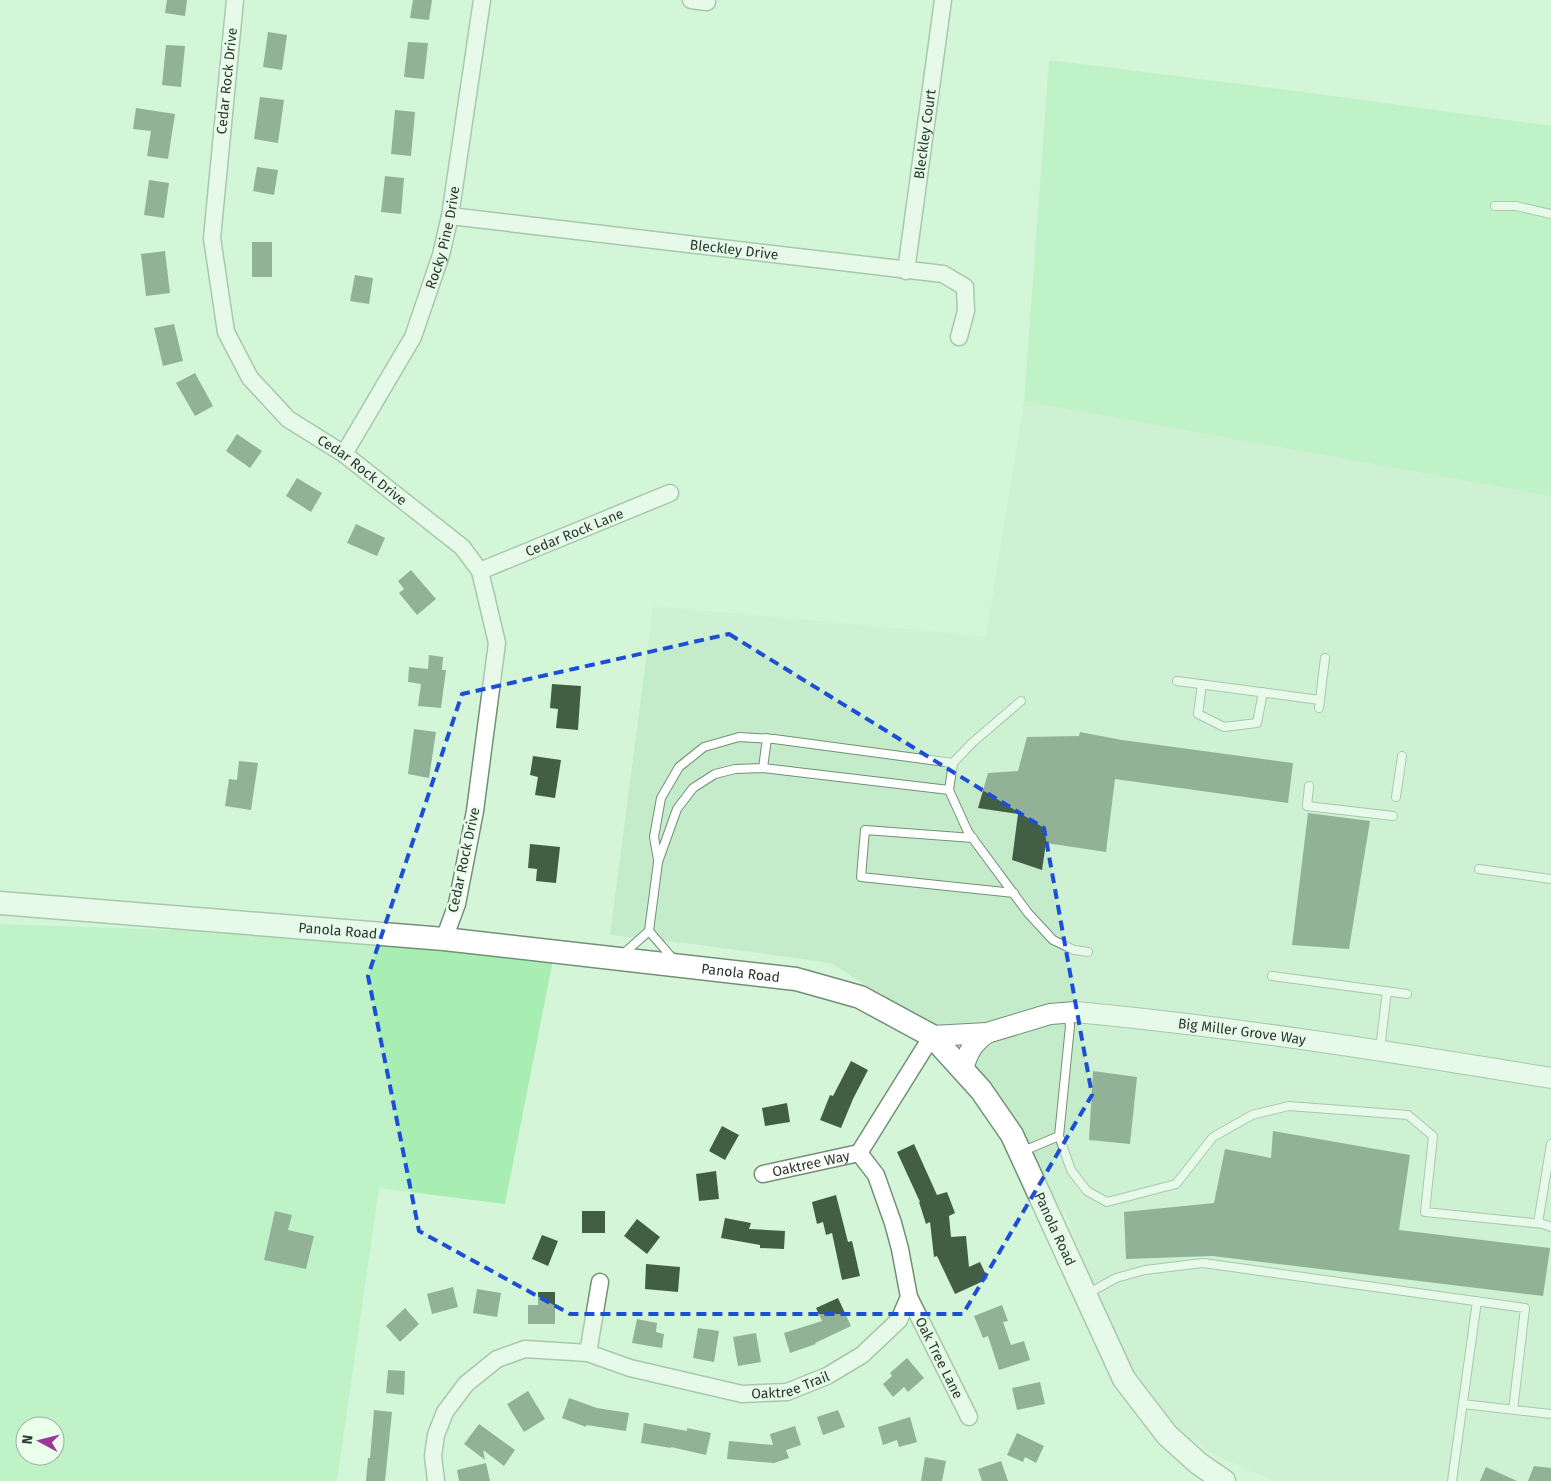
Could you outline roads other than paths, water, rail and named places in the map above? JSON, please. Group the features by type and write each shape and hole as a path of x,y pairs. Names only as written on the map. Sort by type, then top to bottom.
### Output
{"main road":[{"name":"Panola Road","path":"0,903 444,939 796,979 860,997 932,1036 981,1090 1012,1135 1124,1379 1167,1435 1198,1463 1224,1481"}],"street":[{"name":"Cedar Rock Drive","path":"235,0 212,238 226,332 250,378 288,419 344,454 462,547 480,571 497,643 475,811 456,904 444,939"},
{"name":"Rocky Pine Drive","path":"344,454 413,337 441,255 450,216 482,0"},
{"name":"Bleckley Court","path":"906,271 943,0"},
{"name":"Bleckley Drive","path":"450,216 942,274 965,287 966,311 959,337"},
{"name":"Cedar Rock Lane","path":"480,571 670,493"},
{"name":"Big Miller Grove Way","path":"932,1036 987,1033 1050,1014 1076,1012 1380,1051 1551,1078"},
{"path":"963,1070 967,1053 987,1033"},
{"path":"909,1297 900,1249 890,1215 876,1175 859,1154 932,1036"},
{"name":"Oaktree Way","path":"762,1174 859,1154"},
{"path":"588,1353 600,1282"},
{"name":"Oaktree Trail","path":"436,1481 433,1456 436,1435 446,1412 466,1384 497,1359 525,1349 588,1353 630,1368 742,1394 787,1392 827,1376 862,1355 899,1320 909,1297"},
{"name":"Oak Tree Lane","path":"909,1297 970,1417"}],"lane":[{"path":"1495,206 1516,206 1551,214"},
{"path":"1318,708 1325,658"},
{"path":"1177,681 1320,700"},
{"path":"1202,684 1198,714 1224,727 1257,723 1263,692"},
{"path":"1021,701 972,743 954,763 949,790 968,832 1028,912 1053,940 1074,950 1088,952"},
{"path":"658,862 654,836 661,798 678,767 704,747 738,737 767,738 954,763"},
{"path":"763,768 767,738"},
{"path":"1396,797 1402,756"},
{"path":"618,959 649,931 658,862 677,809 693,788 714,774 735,769 763,768 949,790"},
{"path":"1309,786 1307,806 1392,816"},
{"path":"973,838 865,830 861,877 1014,893"},
{"path":"1479,869 1551,878"},
{"path":"649,931 680,966"},
{"path":"1272,976 1407,994"},
{"path":"1380,1051 1387,991"},
{"path":"1068,1013 1070,1026 1059,1136 1071,1170 1087,1191 1107,1202 1176,1184 1214,1136 1252,1115 1289,1106 1408,1115 1433,1136 1425,1212 1551,1227"},
{"path":"1020,1152 1059,1136"},
{"path":"1538,1224 1551,1144"},
{"path":"1085,1294 1116,1278 1145,1270 1203,1263 1525,1308 1513,1410"},
{"path":"1452,1481 1477,1301"},
{"path":"1463,1404 1551,1414"}]}
